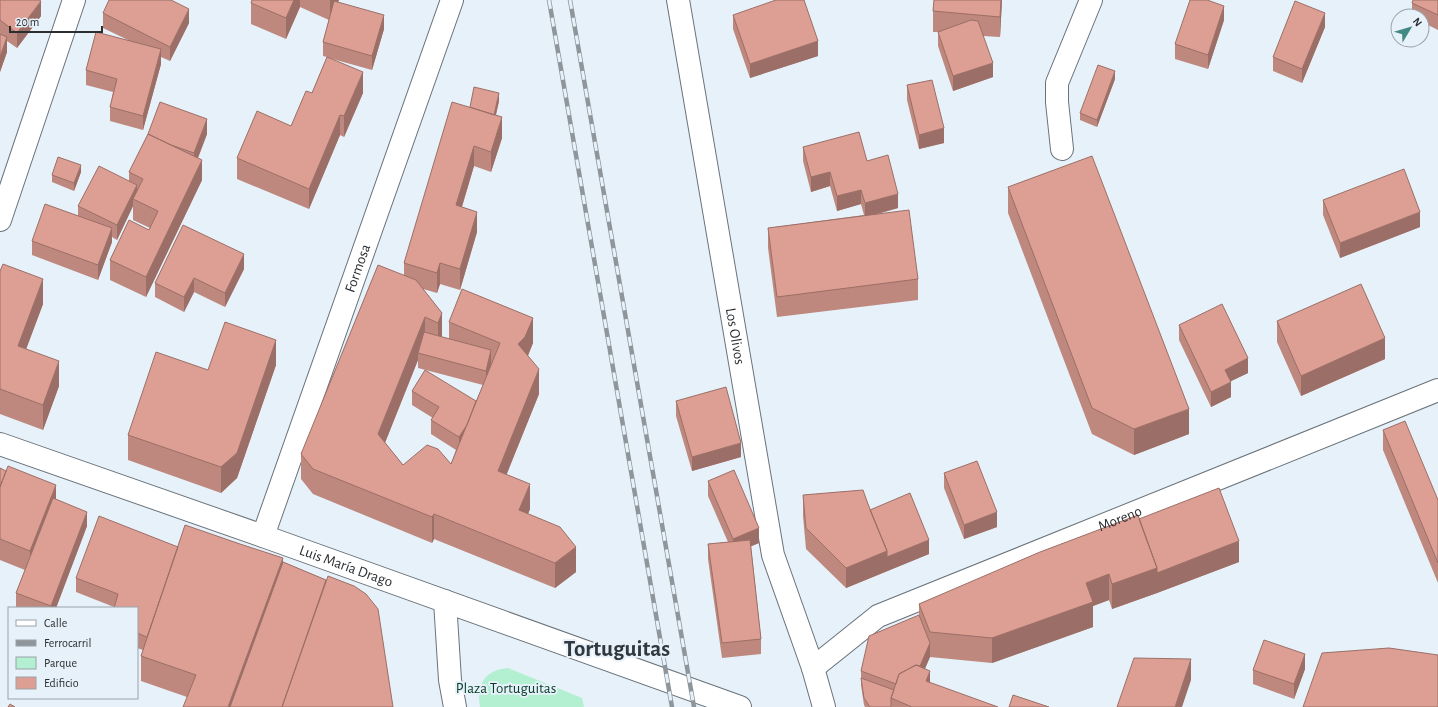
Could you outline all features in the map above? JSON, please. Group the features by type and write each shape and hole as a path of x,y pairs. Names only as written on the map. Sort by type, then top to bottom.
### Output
{"street":[{"path":"0,220 74,0"},
{"name":"Formosa","path":"263,536 452,0"},
{"name":"Los Olivos","path":"678,0 773,556 813,668 824,707"},
{"path":"1062,149 1057,102 1057,83 1091,0"},
{"name":"Moreno","path":"813,668 878,616 1438,390"},
{"name":"Luis María Drago","path":"0,444 263,536 740,707"},
{"path":"444,601 450,680 455,707"}],"green space":[{"name":"Plaza Tortuguitas","path":"508,668 582,698 584,707 480,707 479,691 484,680 493,672"}],"building":[{"path":"0,0 41,1 17,33 0,20"},
{"path":"109,0 171,0 189,9 170,47 103,13"},
{"path":"252,0 294,0 286,18 251,3"},
{"path":"776,0 804,0 818,41 750,64 733,15"},
{"path":"934,0 1001,0 1000,17 933,11"},
{"path":"1190,0 1207,0 1224,6 1208,55 1175,44"},
{"path":"1413,0 1438,0 1438,15 1430,11 1430,8 1423,8 1412,3"},
{"path":"334,1 384,15 372,56 323,42"},
{"path":"1295,1 1325,13 1302,69 1273,57"},
{"path":"971,20 978,21 993,63 953,76 938,32"},
{"path":"96,32 161,49 143,116 110,107 117,79 86,70"},
{"path":"0,34 7,37 0,57"},
{"path":"327,57 363,72 344,116 340,115 309,189 237,158 257,111 291,126 306,91 312,93"},
{"path":"1098,65 1115,71 1097,120 1080,113"},
{"path":"932,80 944,128 919,135 907,85"},
{"path":"474,87 499,93 494,115 470,107"},
{"path":"160,102 207,119 194,153 171,145 148,134"},
{"path":"452,102 502,117 491,152 474,146 456,205 477,212 460,269 440,263 437,273 404,263"},
{"path":"859,132 867,161 888,155 898,194 865,203 861,190 837,196 830,172 811,177 803,147"},
{"path":"148,134 202,160 146,277 110,260 129,220 149,230 158,211 133,199 143,179 129,172"},
{"path":"1092,156 1189,409 1134,429 1092,408 1008,187"},
{"path":"58,157 81,165 74,183 52,175"},
{"path":"99,166 137,185 117,225 78,206"},
{"path":"1404,169 1420,212 1340,243 1323,200"},
{"path":"45,204 112,228 98,265 32,241"},
{"path":"909,210 918,279 777,297 768,228"},
{"path":"183,225 244,254 225,293 194,278 184,297 155,283"},
{"path":"3,264 43,279 18,346 59,361 43,405 0,389 0,271"},
{"path":"378,265 416,280 442,313 438,323 425,317 378,434 403,465 427,445 438,449 451,464 500,343 449,322 462,289 533,318 525,337 518,344 539,369 498,471 530,484 519,510 560,527 576,547 555,563 434,514 432,517 313,469 301,454"},
{"path":"1361,284 1385,338 1301,376 1277,321"},
{"path":"1222,304 1248,358 1225,370 1231,382 1211,392 1179,325"},
{"path":"225,322 276,340 237,453 221,467 128,435 156,352 208,370"},
{"path":"424,332 491,350 486,371 418,353"},
{"path":"425,370 476,401 467,425 459,437 431,420 439,407 412,391"},
{"path":"726,387 741,443 692,457 676,401"},
{"path":"1405,421 1438,500 1438,563 1383,430"},
{"path":"977,461 997,512 964,525 944,473"},
{"path":"8,466 56,485 30,551 0,539 0,487"},
{"path":"0,468 6,471 0,487"},
{"path":"734,470 759,528 733,539 708,481"},
{"path":"1219,488 1239,541 1157,573 1157,568 1139,519"},
{"path":"863,490 887,551 846,568 806,528 803,495"},
{"path":"910,493 929,540 887,557 887,551 870,510"},
{"path":"53,498 87,512 51,606 16,593"},
{"path":"1138,515 1157,568 1112,584 1109,574 1086,583 1093,602 992,638 930,632 919,604 1040,552"},
{"path":"99,516 178,547 147,637 138,633 138,607 114,607 118,594 76,578"},
{"path":"185,525 283,558 228,707 183,707 196,675 141,656"},
{"path":"750,540 761,639 722,643 708,544"},
{"path":"283,562 326,580 282,707 230,707"},
{"path":"328,576 354,586 366,594 378,609 393,707 282,707"},
{"path":"919,615 930,643 920,666 916,665 899,674 896,684 861,671 869,636"},
{"path":"1264,640 1305,654 1294,684 1253,670"},
{"path":"1389,648 1438,655 1438,707 1303,707 1322,653"},
{"path":"1134,658 1191,659 1175,707 1117,707"},
{"path":"916,665 930,671 926,681 998,707 912,707 891,698 899,674"},
{"path":"861,678 894,690 891,698 891,707 870,707 864,698"},
{"path":"1013,695 1049,707 1009,707"},
{"path":"10,704 15,707 8,707"}],"railway":[{"path":"549,0 672,707"},
{"path":"570,0 694,707"}],"district":[{"name":"Tortuguitas","path":"617,648"}]}
